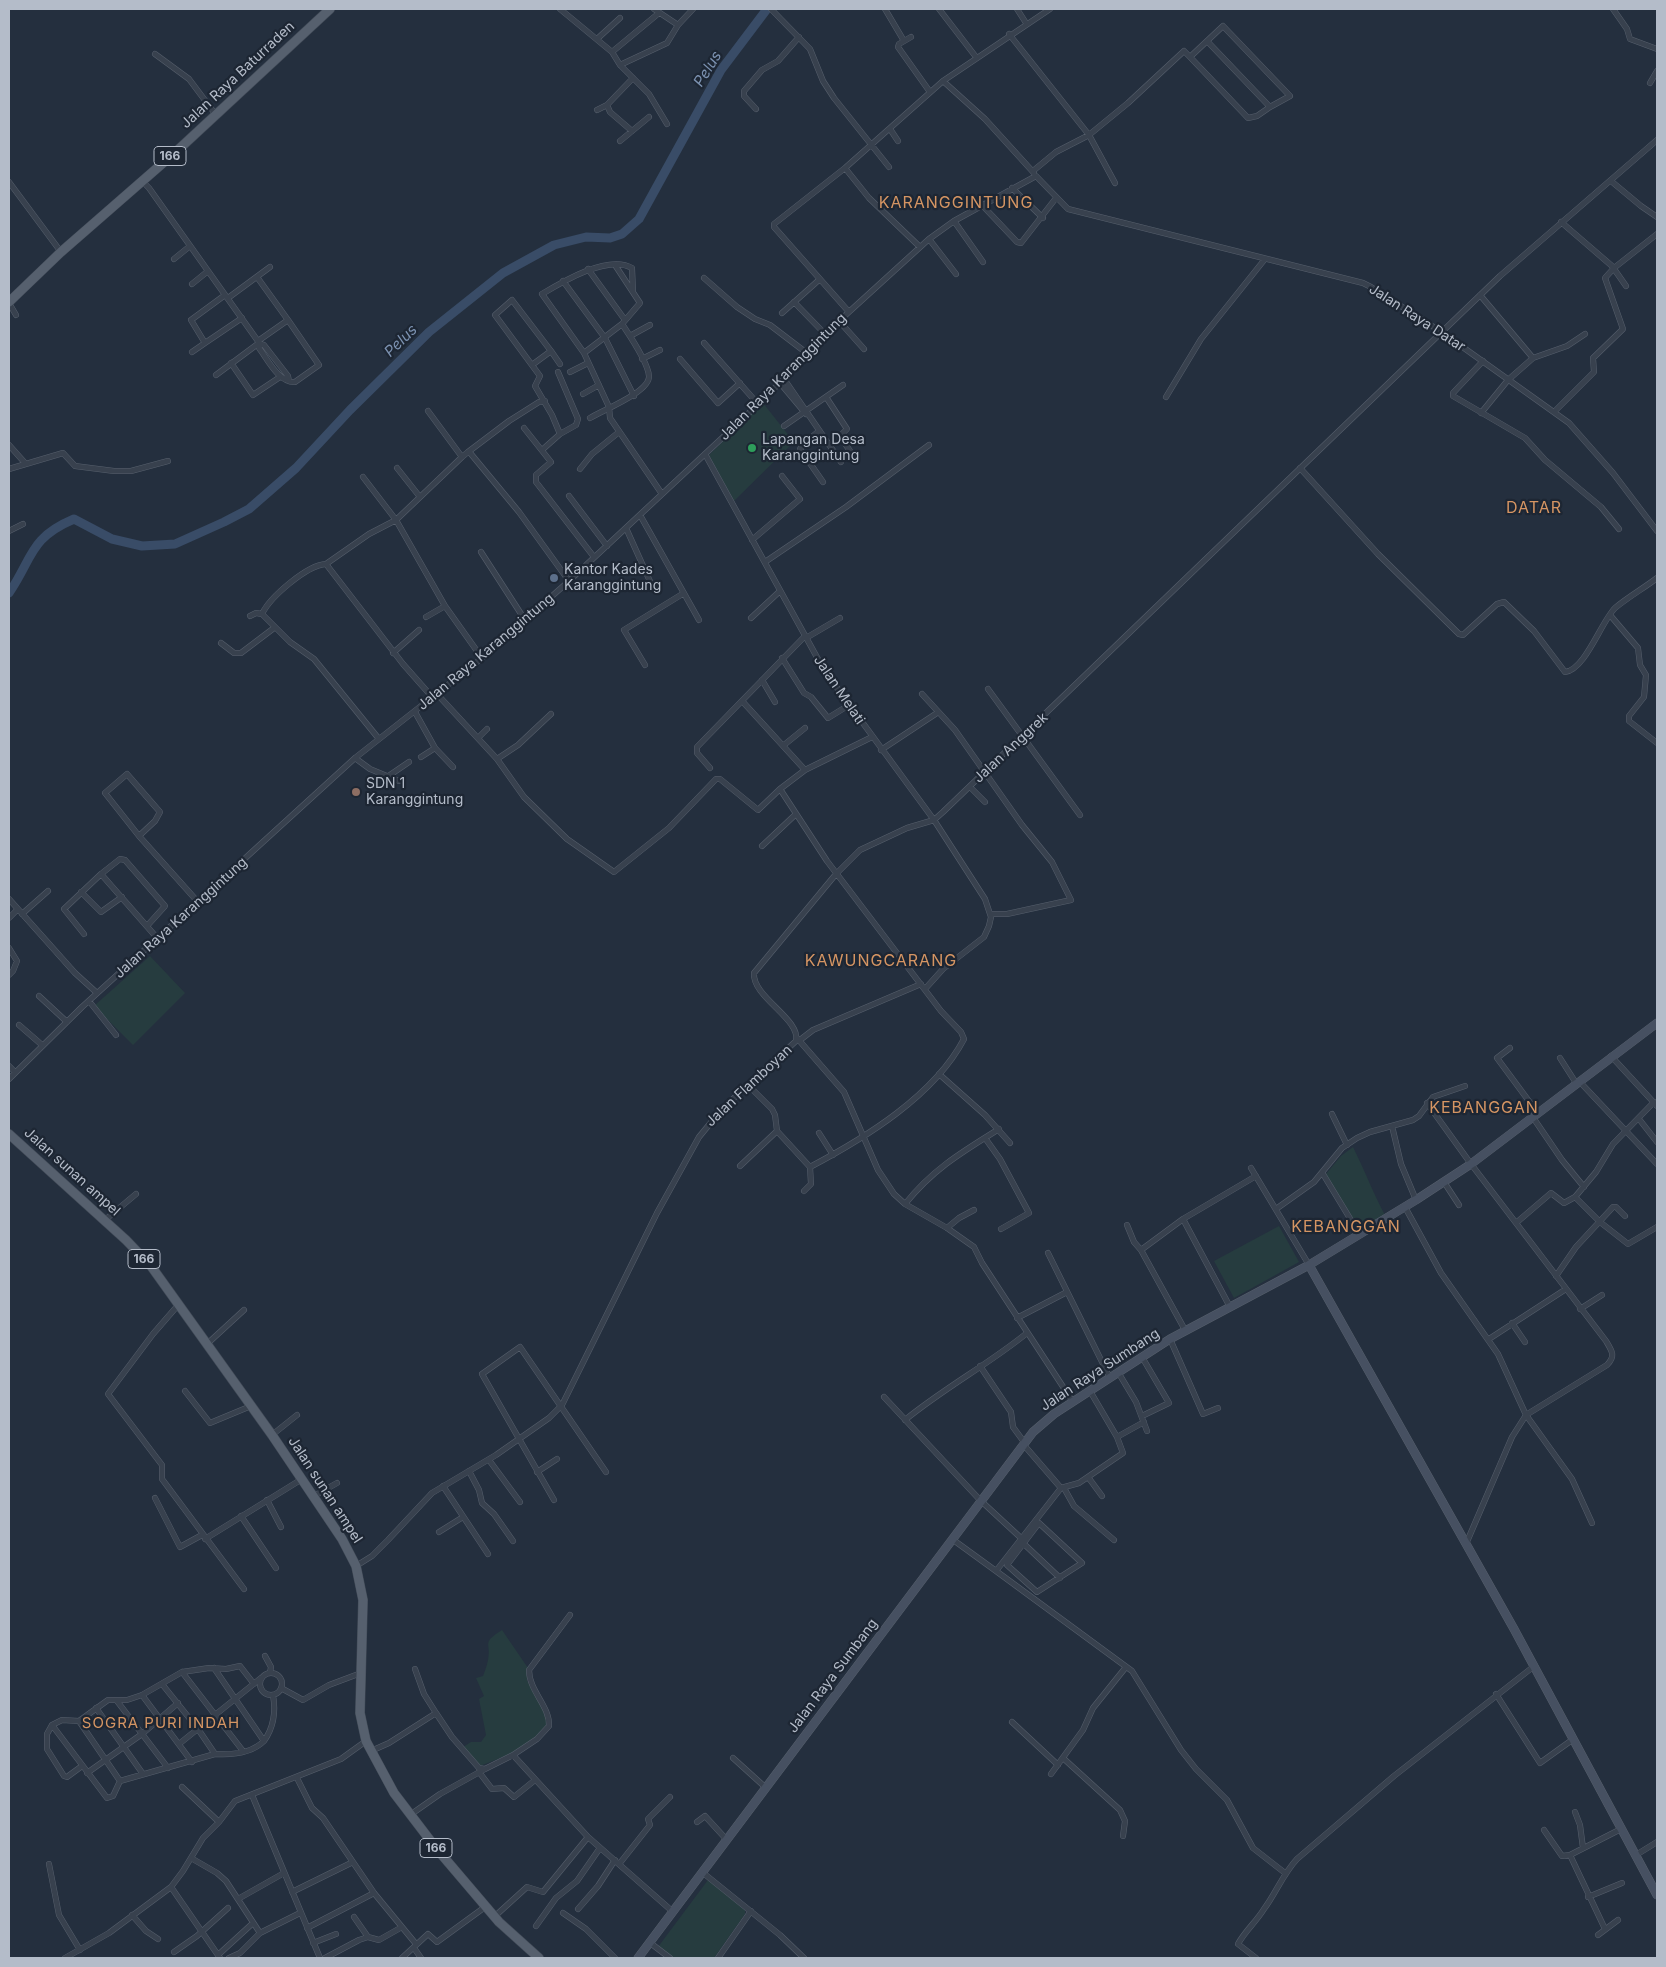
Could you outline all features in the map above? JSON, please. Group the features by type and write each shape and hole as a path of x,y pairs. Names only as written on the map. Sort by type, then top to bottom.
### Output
{"main road":[{"name":"Jalan Raya Baturraden","path":"9,303 61,252 216,116 330,9"},
{"name":"Jalan sunan ampel","path":"9,1134 105,1220 143,1257 179,1304 303,1478 342,1539 356,1566 363,1600 360,1715 366,1741 371,1752 381,1772 410,1815 484,1907 536,1956"}],"street":[{"path":"560,9 612,52 620,65 649,94 667,124"},
{"path":"654,9 676,24"},
{"path":"620,65 667,43 676,24 693,9"},
{"path":"771,9 800,37 814,56 830,93 871,146 890,167"},
{"path":"885,9 904,41"},
{"path":"939,9 976,57"},
{"path":"1017,9 1026,23"},
{"path":"849,312 774,227 774,224 871,146 943,81 1009,34 1050,9"},
{"path":"1613,9 1628,29 1630,39 1657,49"},
{"path":"612,52 659,13"},
{"path":"597,39 620,18"},
{"path":"1223,26 1290,96 1257,116 1248,118 1190,57 1207,41 1223,26"},
{"path":"1009,34 1089,135 1115,183"},
{"path":"756,109 744,96 744,91 759,73 776,63 800,37"},
{"path":"911,37 898,47 930,92"},
{"path":"1207,41 1270,107"},
{"name":"Jalan Raya Karanggintung","path":"9,1079 97,993 355,758 482,658 569,581 782,381 839,320 929,239 954,221 1012,188 1034,173 1056,152 1089,135 1128,103 1184,50 1190,57"},
{"path":"155,54 189,79 216,116"},
{"path":"1650,83 1657,71"},
{"path":"597,110 607,105 633,78"},
{"path":"943,81 985,119 1056,198 1042,218 1019,243 982,205"},
{"path":"607,105 612,114 632,131"},
{"path":"620,140 648,117"},
{"path":"890,129 898,141"},
{"name":"Jalan Anggrek","path":"836,874 860,850 906,828 934,820 1024,737 1300,468 1443,333 1480,295 1561,222 1657,140"},
{"path":"845,168 869,198 920,247"},
{"path":"141,180 259,342 264,345 288,376 289,381"},
{"path":"1611,181 1657,217"},
{"path":"9,182 61,252"},
{"path":"1012,188 1042,218"},
{"name":"Jalan Raya Datar","path":"1056,198 1068,209 1363,282 1443,333 1569,423 1608,467 1657,531"},
{"path":"954,221 983,262"},
{"path":"1561,222 1614,268 1626,286"},
{"path":"1554,412 1594,372 1593,358 1622,328 1605,278 1614,268 1657,234"},
{"path":"929,239 956,274"},
{"path":"174,259 190,246"},
{"path":"1166,397 1201,339 1265,259"},
{"path":"584,353 624,322 640,303 615,265"},
{"path":"633,291 632,268 615,265 588,269 542,295 584,353 609,407 610,418 662,494"},
{"path":"205,343 191,320 270,268"},
{"path":"588,269 624,322 642,359 649,380 646,386 634,396 590,418"},
{"path":"192,284 208,271"},
{"path":"257,277 319,362 295,382 289,381 280,376 259,348 259,342"},
{"path":"704,278 737,307 755,319 770,324 808,354"},
{"path":"782,313 820,279"},
{"path":"563,282 605,338 634,396"},
{"path":"1480,295 1533,358"},
{"path":"560,364 514,301 496,312 495,315 540,378 535,386 545,401 560,434"},
{"path":"794,302 826,335"},
{"path":"9,303 16,315"},
{"path":"192,352 242,318"},
{"path":"216,375 288,320"},
{"path":"839,320 864,349"},
{"path":"630,336 650,325"},
{"path":"1480,413 1508,380 1533,358 1567,346 1585,334"},
{"path":"704,342 758,404"},
{"path":"532,366 551,350"},
{"path":"642,359 660,350"},
{"path":"680,359 718,403 740,383"},
{"path":"1483,361 1452,394 1480,413 1524,438 1545,460 1601,507 1619,529"},
{"path":"231,363 254,395 280,376"},
{"path":"570,372 588,363"},
{"path":"542,450 560,434 576,425 578,419 558,372"},
{"path":"782,381 820,431 840,462"},
{"path":"583,394 599,385"},
{"path":"784,426 843,385"},
{"path":"826,397 847,428 840,436 850,451"},
{"path":"262,614 273,596 315,566 326,564 369,534 396,520 468,452 509,421 539,402 545,401"},
{"path":"428,411 462,457"},
{"path":"524,428 551,462 536,475 536,482 594,557"},
{"path":"820,431 802,445 800,449 823,482"},
{"path":"580,469 592,454 619,432"},
{"path":"9,445 25,463"},
{"path":"765,562 929,445"},
{"path":"468,452 519,512 569,581"},
{"path":"9,469 63,453 75,466 131,471 168,461"},
{"name":"Jalan Melati","path":"705,454 824,670 934,820 977,885 990,918"},
{"path":"397,468 420,497"},
{"path":"1300,468 1378,554 1458,634 1464,635 1497,604 1504,602 1534,631 1563,671 1568,672 1585,656 1615,608 1657,578"},
{"path":"752,540 800,499 782,476"},
{"path":"364,477 396,520 445,606 482,658"},
{"path":"568,496 607,546"},
{"path":"640,515 699,620"},
{"path":"9,531 23,524"},
{"path":"626,528 653,588"},
{"path":"481,552 525,620"},
{"path":"326,564 393,652 497,759 524,797 567,839 614,872 668,828 716,779 720,779 757,810 805,770 872,737"},
{"path":"750,618 780,591"},
{"path":"645,665 624,630 684,593"},
{"path":"426,617 445,606"},
{"path":"250,616 256,613 262,614 274,628 314,659 379,739"},
{"path":"1610,615 1638,648 1640,665 1646,675 1644,697 1629,716 1629,721 1657,743"},
{"path":"710,768 698,753 697,748 743,702 782,658 805,637 840,618"},
{"path":"221,643 234,653 241,653 274,628"},
{"path":"393,652 419,630"},
{"path":"782,658 804,693 810,696 828,718 848,705"},
{"path":"762,680 775,702"},
{"path":"988,689 1080,816"},
{"path":"922,694 955,730 1022,825 1052,862 1071,900 990,918 981,940 943,969 925,989"},
{"path":"743,702 770,734 784,745 805,770"},
{"path":"414,712 435,748 454,767"},
{"path":"881,750 937,712"},
{"path":"497,759 518,745 551,714"},
{"path":"784,745 805,728"},
{"path":"478,738 488,729"},
{"path":"421,757 435,748"},
{"path":"355,758 370,769 399,781"},
{"path":"387,777 409,762"},
{"path":"139,836 155,821 160,812 127,774 104,793 139,836 198,902"},
{"path":"970,787 985,802"},
{"path":"780,789 836,874 964,1037 958,1049 939,1074 887,1122 864,1138 810,1167"},
{"path":"762,846 796,814"},
{"path":"84,934 64,910 65,906 120,859 125,860 166,906 147,926"},
{"path":"102,874 158,939"},
{"name":"Jalan Flamboyan","path":"561,1407 657,1213 699,1136 714,1117 799,1039 779,1011 757,987 754,973 836,874"},
{"path":"22,914 48,891"},
{"path":"81,892 101,912 122,897"},
{"path":"9,899 75,973 97,993"},
{"path":"9,918 18,909"},
{"path":"9,948 16,961 13,971 9,975"},
{"path":"921,984 813,1030 799,1039 844,1092 884,1182 905,1204 947,1228 974,1247 1017,1318 1073,1402"},
{"path":"39,996 67,1022"},
{"path":"89,1001 116,1035"},
{"name":"Jalan Raya Sumbang","path":"638,1958 1023,1443 1054,1414 1185,1330 1309,1265 1406,1207 1471,1164 1534,1114 1657,1023"},
{"path":"19,1026 42,1045"},
{"path":"1510,1048 1497,1058 1562,1160 1584,1187"},
{"path":"1516,1222 1552,1193 1564,1204 1575,1197 1596,1172 1613,1144 1656,1104 1611,1056"},
{"path":"1560,1058 1577,1082 1627,1130 1657,1164"},
{"path":"9,1066 15,1072"},
{"path":"939,1074 999,1129 1010,1143"},
{"path":"748,1085 772,1109 775,1115 777,1131 810,1167 811,1184 804,1190"},
{"path":"1276,1209 1323,1174 1347,1145 1370,1132 1419,1116 1433,1097 1465,1086"},
{"path":"1427,1103 1609,1346 1613,1359 1607,1365 1526,1415 1512,1437 1466,1545"},
{"path":"1332,1114 1347,1145"},
{"path":"1639,1119 1657,1142"},
{"path":"1392,1126 1401,1164 1416,1200"},
{"path":"905,1204 923,1181 946,1162 999,1129"},
{"path":"740,1166 777,1131"},
{"path":"820,1133 833,1155"},
{"path":"985,1138 1000,1159 1029,1213 1001,1229"},
{"path":"1251,1168 1309,1265 1514,1629 1657,1895"},
{"path":"1323,1174 1360,1235"},
{"path":"1141,1250 1182,1220 1256,1176"},
{"path":"1444,1182 1459,1205"},
{"path":"105,1220 136,1194"},
{"path":"1575,1197 1600,1222 1630,1244 1657,1227"},
{"path":"1556,1276 1576,1248 1614,1206 1625,1216"},
{"path":"1406,1207 1441,1273 1488,1339 1526,1415 1572,1479 1592,1523"},
{"path":"947,1228 959,1218 974,1210"},
{"path":"1182,1220 1230,1307"},
{"path":"1127,1226 1134,1242 1141,1250 1185,1330"},
{"path":"1048,1253 1110,1378"},
{"path":"1488,1339 1566,1289"},
{"path":"1017,1318 1067,1292"},
{"path":"1580,1309 1602,1295"},
{"path":"179,1304 152,1334 108,1394 162,1465 162,1479 244,1590"},
{"path":"207,1344 244,1310"},
{"path":"1512,1323 1525,1342"},
{"path":"906,1420 1027,1333"},
{"path":"1170,1339 1203,1414 1218,1408"},
{"path":"554,1500 483,1377 484,1371 520,1347 606,1472"},
{"path":"1117,1437 1169,1403 1142,1357"},
{"path":"980,1366 1010,1412 1013,1427 1023,1443 1063,1488 1074,1506 1114,1540"},
{"path":"1118,1372 1143,1419 1147,1431"},
{"path":"185,1391 210,1423 252,1407"},
{"path":"996,1570 1063,1488 1079,1483 1124,1453 1117,1437 1090,1391"},
{"path":"884,1397 980,1500 1021,1538"},
{"path":"356,1566 382,1547 422,1503 443,1486 489,1460 561,1407"},
{"path":"272,1435 297,1415"},
{"path":"489,1460 520,1502"},
{"path":"537,1472 557,1460"},
{"path":"469,1470 479,1490 482,1503 494,1514 513,1541"},
{"path":"1088,1477 1102,1496"},
{"path":"155,1498 180,1547 204,1537 303,1478"},
{"path":"314,1496 337,1483"},
{"path":"443,1486 488,1554"},
{"path":"267,1500 281,1527"},
{"path":"241,1516 276,1568"},
{"path":"439,1532 463,1517"},
{"path":"1039,1523 1082,1563 1037,1592 1007,1565 1024,1544 1039,1523"},
{"path":"952,1539 1136,1676 1181,1750 1196,1769 1227,1800 1253,1848 1286,1873"},
{"path":"1024,1544 1060,1578"},
{"path":"1022,1591 1028,1584"},
{"path":"410,1815 485,1768 513,1755 537,1739 550,1726 548,1714 531,1682 529,1670 570,1615"},
{"path":"265,1656 271,1667 270,1673"},
{"path":"82,1766 67,1777 55,1764 46,1745 47,1734 52,1725 62,1720 78,1721 108,1700 117,1701 142,1695 182,1672 214,1668 226,1669 240,1666 254,1684"},
{"path":"1050,1774 1083,1730 1093,1708 1126,1667"},
{"path":"1256,1958 1238,1944 1250,1924 1264,1910 1286,1873 1297,1859 1326,1832 1496,1694 1533,1667"},
{"path":"214,1668 264,1741"},
{"path":"415,1669 424,1694 436,1713 475,1765 485,1768"},
{"path":"281,1688 303,1700 329,1685 361,1671"},
{"path":"182,1672 243,1751"},
{"path":"270,1673 280,1677 281,1688"},
{"path":"179,1744 261,1678 270,1673"},
{"path":"261,1678 260,1685 263,1692 273,1695"},
{"path":"162,1684 198,1729 215,1754"},
{"path":"273,1695 281,1688"},
{"path":"1496,1694 1540,1763 1572,1740"},
{"path":"142,1695 192,1762"},
{"path":"52,1725 87,1773 109,1799 120,1781 215,1754 251,1750 264,1741 271,1729 275,1714 273,1695"},
{"path":"117,1701 168,1768"},
{"path":"87,1773 142,1734 178,1703"},
{"path":"96,1708 142,1774"},
{"path":"371,1752 389,1744 436,1713"},
{"path":"78,1721 120,1781"},
{"path":"1012,1722 1058,1765"},
{"path":"66,1958 109,1934 170,1887 203,1838 219,1822 235,1801 341,1759 366,1741"},
{"path":"513,1755 588,1837 672,1911"},
{"path":"732,1758 765,1787"},
{"path":"1063,1758 1120,1810 1125,1821 1123,1836"},
{"path":"479,1772 492,1789 504,1788 514,1797 535,1780"},
{"path":"297,1778 312,1808 324,1818 374,1893 402,1927 422,1958"},
{"path":"182,1787 219,1822"},
{"path":"252,1795 320,1958"},
{"path":"578,1909 617,1861 650,1826 648,1818 670,1797"},
{"path":"1575,1812 1580,1825 1583,1848"},
{"path":"696,1822 705,1816 726,1838"},
{"path":"1544,1830 1560,1855 1570,1854 1621,1829"},
{"path":"494,1917 526,1887 543,1892 588,1837"},
{"path":"1636,1855 1657,1842"},
{"path":"536,1926 551,1904 577,1882 600,1848"},
{"path":"1570,1854 1588,1897 1605,1929"},
{"path":"191,1858 221,1876 260,1933"},
{"path":"292,1892 353,1862"},
{"path":"49,1864 59,1915 80,1950"},
{"path":"702,1872 751,1911 804,1958"},
{"path":"238,1899 284,1873"},
{"path":"1588,1897 1622,1883"},
{"path":"170,1887 219,1957 253,1923"},
{"path":"307,1928 374,1893"},
{"path":"402,1958 428,1934 437,1942 484,1907"},
{"path":"174,1952 202,1932 228,1908"},
{"path":"718,1958 751,1911"},
{"path":"229,1958 240,1953 260,1933 300,1913"},
{"path":"563,1913 586,1929 615,1958"},
{"path":"132,1915 146,1931 158,1939"},
{"path":"354,1917 368,1937"},
{"path":"1598,1935 1618,1920"},
{"path":"325,1958 368,1937 380,1940 402,1927"},
{"path":"314,1943 336,1934"},
{"path":"649,1942 670,1958"}],"green space":[{"name":"Lapangan Desa Karanggintung","path":"763,403 794,442 734,501 709,455"},
{"path":"150,956 185,993 133,1045 94,1006"},
{"path":"1353,1147 1386,1217 1359,1232 1326,1174 1341,1156"},
{"path":"1279,1226 1299,1262 1234,1298 1214,1261"},
{"path":"502,1630 528,1668 527,1680 548,1720 546,1731 513,1753 480,1766 463,1747 471,1742 481,1742 486,1735 479,1699 484,1696 476,1678 483,1676 488,1662 489,1641"},
{"path":"708,1880 745,1910 745,1914 714,1958 672,1958 658,1947"}],"waterway":[{"name":"Pelus","path":"9,593 40,542 59,526 74,519 112,539 142,546 175,544 249,509 296,468 350,410 429,332 503,273 554,245 586,237 610,238 622,234 639,219 721,70 767,9"}],"place":[{"name":"Lapangan Desa Karanggintung","path":"752,448"},
{"name":"Kantor Kades Karanggintung","path":"554,578"},
{"name":"SDN 1 Karanggintung","path":"356,792"}],"district":[{"name":"KARANGGINTUNG","path":"956,203"},
{"name":"DATAR","path":"1534,508"},
{"name":"KAWUNGCARANG","path":"881,961"},
{"name":"KEBANGGAN","path":"1484,1108"},
{"name":"KEBANGGAN","path":"1346,1227"},
{"name":"SOGRA PURI INDAH","path":"161,1723"}]}
